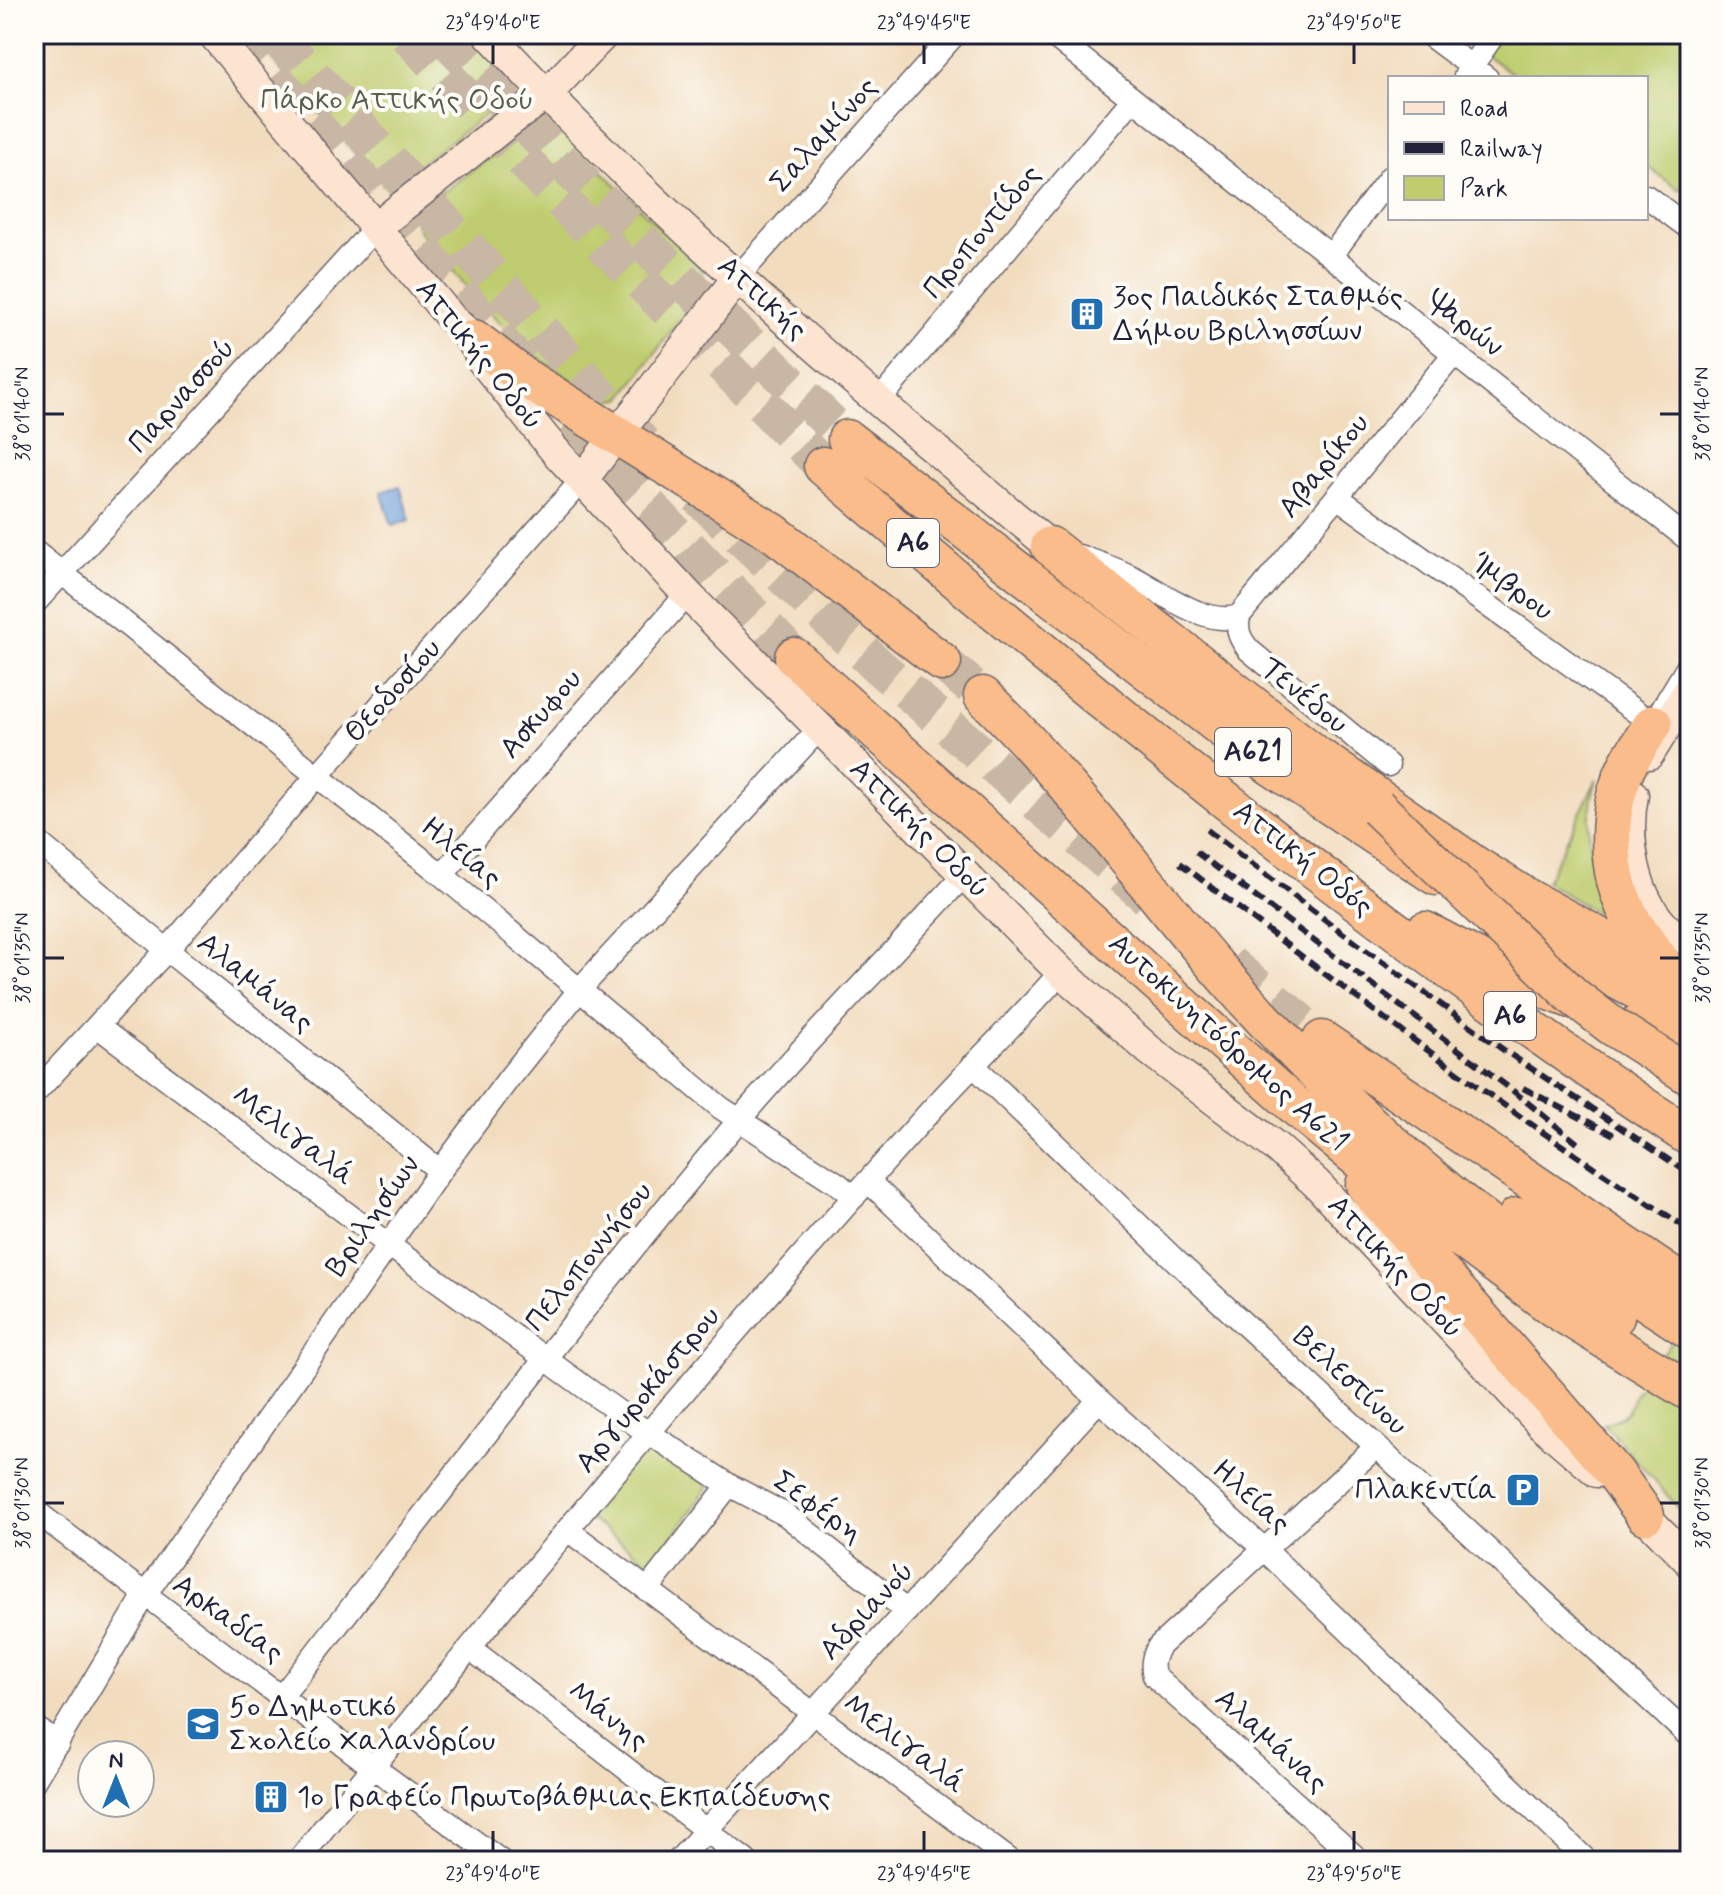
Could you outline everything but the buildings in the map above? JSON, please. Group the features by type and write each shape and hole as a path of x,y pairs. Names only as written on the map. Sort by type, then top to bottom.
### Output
{"highway":[{"path":"474,339 525,378 774,533 942,662"},
{"name":"Αττική Οδός","path":"835,452 1003,620 1442,967 1690,1137"},
{"name":"Α621","path":"835,452 1271,766 1385,844 1537,938 1690,1018"},
{"path":"1050,546 1319,757 1377,807 1573,996 1612,1026 1690,1076"},
{"name":"Αυτοκινητόδρομος Α621","path":"794,657 1303,1113 1386,1182 1554,1308 1690,1392"},
{"path":"983,696 1028,739 1227,980 1322,1080 1413,1164 1517,1246 1690,1368"},
{"path":"1653,724 1627,767 1620,785 1612,829 1613,859 1619,893 1628,914 1642,938 1681,981"},
{"path":"1319,757 1529,899 1681,981"},
{"path":"1337,886 1511,976 1626,1020 1690,1053"},
{"path":"1322,1040 1690,1289"},
{"path":"1322,1080 1513,1214 1690,1330"},
{"path":"1303,1113 1615,1473 1645,1515"}],"street":[{"name":"Αττικής Οδού","path":"213,34 452,319 474,339 481,359 556,452 687,594 1061,972 1149,1050 1276,1147 1317,1184 1542,1425 1645,1515 1690,1562"},
{"name":"Αττικής","path":"489,34 546,95 738,277 878,402 1050,546"},
{"path":"375,228 546,95 604,34"},
{"name":"Σαλαμίνος","path":"738,277 955,34"},
{"name":"Ψαρών","path":"1051,34 1690,541"},
{"path":"1428,34 1475,74 1494,34"},
{"name":"Προποντίδος","path":"878,402 1132,100"},
{"path":"1331,256 1388,180"},
{"path":"1648,198 1690,229"},
{"name":"Παρνασσού","path":"34,604 375,228"},
{"name":"Θεοδοσίου","path":"34,1094 167,950 317,776 583,479 738,277"},
{"name":"Αβαρίκου","path":"1239,616 1454,354"},
{"name":"Ίμβρου","path":"1337,497 1653,724"},
{"path":"1050,546 1125,573 1204,615 1229,620 1239,616"},
{"name":"Ηλείας","path":"34,551 442,875 721,1108 861,1189 1265,1550 1587,1861"},
{"name":"Ασκυφου","path":"442,875 687,594"},
{"name":"Τενέδου","path":"1239,616 1237,627 1240,639 1249,650 1388,765"},
{"path":"1653,724 1690,663"},
{"path":"1678,935 1653,911 1637,877 1631,844 1631,802 1642,766 1690,688"},
{"name":"Βριλησίων","path":"34,1781 145,1595 440,1171 509,1078 580,989 819,729"},
{"name":"Αλαμάνας","path":"34,839 440,1171"},
{"name":"Πελοποννήσου","path":"282,1696 546,1357 740,1118 964,875"},
{"name":"Αργυροκάστρου","path":"298,1861 649,1433 861,1189 1061,972"},
{"name":"Μελιγαλά","path":"97,1026 390,1246 649,1433"},
{"name":"Βελεστίνου","path":"973,1065 1074,1164 1690,1737"},
{"name":"Αδριανού","path":"678,1861 1099,1400"},
{"name":"Σεφέρη","path":"649,1433 729,1485 786,1515 907,1611"},
{"path":"1265,1550 1376,1447"},
{"name":"Σεφέρη","path":"647,1590 729,1485"},
{"name":"Αρκαδίας","path":"34,1510 501,1861"},
{"name":"Μελιγαλά","path":"569,1531 1011,1861"},
{"name":"Αλαμάνας","path":"1265,1550 1159,1646 1152,1661 1154,1676 1360,1861"},
{"name":"Μάνης","path":"471,1649 746,1861"},
{"path":"34,1727 58,1743"}],"green space":[{"name":"Πάρκο Αττικής Οδού","path":"249,34 469,34 521,88 387,189"},
{"path":"1501,34 1690,34 1690,175 1680,190 1648,167 1648,76 1516,76 1486,55"},
{"path":"544,122 554,124 700,267 704,278 703,288 621,399 603,401 523,344 476,297 418,229 415,216 421,207"},
{"path":"1597,779 1590,816 1590,850 1608,920 1546,882"},
{"path":"1673,1340 1690,1350 1690,1521 1604,1424 1627,1412 1633,1397"},
{"path":"647,1443 709,1485 653,1565 588,1518"}],"water":[{"path":"400,486 410,520 392,525 381,492"}],"tunnel":[{"path":"236,34 586,441 794,657"},
{"path":"275,34 645,446"},
{"path":"407,34 562,202 823,466"},
{"path":"443,34 590,190 847,439"},
{"path":"698,496 878,666 1148,897"},
{"path":"942,662 983,696"},
{"path":"1229,964 1322,1040"}],"railway":[{"path":"1207,830 1505,1051 1690,1174"},
{"path":"1196,852 1512,1090 1581,1146"},
{"path":"1180,863 1495,1098 1690,1230"},
{"path":"1523,1088 1616,1136"}],"place":[{"name":"3ος Παιδικός Σταθμός Δήμου Βριλησσίων","path":"1087,314"},
{"name":"Πλακεντία","path":"1523,1490"},
{"name":"5ο Δημοτικό Σχολείο Χαλανδρίου","path":"203,1724"},
{"name":"1ο Γραφείο Πρωτοβάθμιας Εκπαίδευσης","path":"271,1797"}]}
